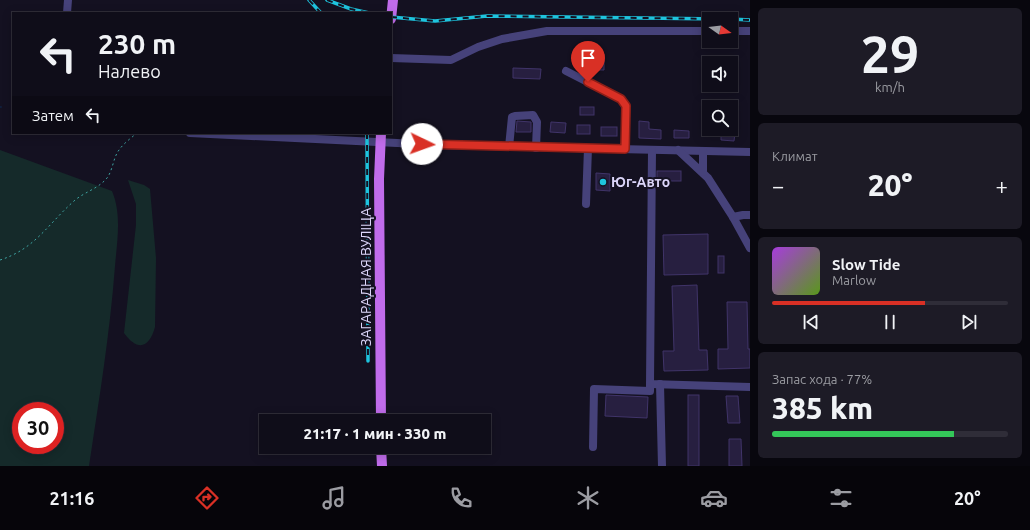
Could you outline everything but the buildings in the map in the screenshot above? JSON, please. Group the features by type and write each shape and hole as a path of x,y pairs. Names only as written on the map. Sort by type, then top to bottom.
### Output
{"main road":[{"path":"391,12 392,0"},
{"name":"ЗАГАРАДНАЯ ВУЛІЦА","path":"381,138 379,186 381,414"},
{"path":"381,454 382,466"}],"street":[{"path":"68,0 68,12"},
{"path":"392,58 451,60 478,47 502,39 547,31 702,31"},
{"path":"738,31 750,31"},
{"path":"566,71 621,99 624,102 626,106 625,149"},
{"path":"509,147 512,117 533,115 537,122 536,148"},
{"path":"228,134 381,138 536,148 750,152"},
{"path":"586,204 588,148"},
{"path":"593,447 594,389 650,391 652,150"},
{"path":"678,150 703,172 734,217 750,248"},
{"path":"703,151 703,172"},
{"path":"734,217 750,215"},
{"path":"650,384 750,387"},
{"path":"660,384 662,466"}],"path":[{"path":"0,260 9,257 35,242 75,200 93,190 106,179 118,151 135,134"}],"green space":[{"path":"0,150 112,191 115,200 118,219 118,238 113,291 89,466 0,466"},
{"path":"128,180 144,185 150,189 156,258 155,327 149,340 142,345 133,343 124,333 136,225 136,204"}],"railway":[{"path":"309,0 320,12"},
{"path":"327,0 351,9 364,12"},
{"path":"392,17 435,21 487,16 702,19"},
{"path":"738,19 750,20"},
{"path":"367,134 368,361"}],"place":[{"name":"Юг-Авто","path":"603,182"}],"route":[{"path":"422,144 625,149 626,106 624,102 588,82"}]}
